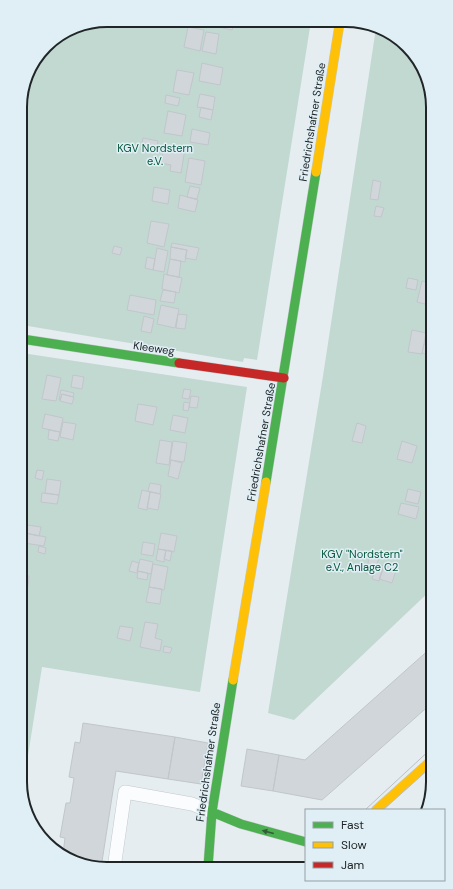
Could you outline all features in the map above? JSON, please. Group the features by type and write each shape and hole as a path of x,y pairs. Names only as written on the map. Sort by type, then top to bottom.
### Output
{"main road":[{"name":"Friedrichshafner Straße","path":"208,862 212,812 221,750 284,378 339,27"},
{"name":"Kleeweg","path":"27,340 125,356 284,378"},
{"path":"377,809 426,765"},
{"path":"212,812 241,824 305,842"}],"lane":[{"path":"115,862 126,792 192,804 212,812"}],"green space":[{"name":"KGV Nordstern e.V.","path":"107,27 310,27 257,360 244,358 243,362 27,326 27,102 33,76 40,62 62,40 86,30"},
{"name":"KGV \"Nordstern\" e.V., Anlage C2","path":"375,32 391,40 413,62 422,81 426,107 426,595 294,720 268,713 323,376"},
{"path":"27,354 247,387 200,692 42,667 27,762"}],"building":[{"path":"188,27 204,30 200,51 184,47"},
{"path":"218,27 233,27 232,30"},
{"path":"206,32 219,34 216,54 202,51"},
{"path":"202,63 223,68 220,85 199,81"},
{"path":"177,70 194,73 189,95 173,92"},
{"path":"200,94 215,97 213,110 197,107"},
{"path":"166,95 180,98 178,106 165,103"},
{"path":"201,107 213,110 211,120 199,117"},
{"path":"168,111 186,115 182,136 164,133"},
{"path":"192,129 210,133 208,145 190,142"},
{"path":"143,138 158,141 156,153 141,150"},
{"path":"164,145 185,149 181,173 170,171 171,165 161,163"},
{"path":"189,158 205,161 201,185 185,182"},
{"path":"373,180 381,182 378,200 370,199"},
{"path":"190,186 200,188 197,199 187,197"},
{"path":"154,187 170,190 168,204 152,201"},
{"path":"180,195 198,200 195,212 178,208"},
{"path":"376,206 384,208 381,217 374,216"},
{"path":"151,221 169,224 164,247 147,243"},
{"path":"172,243 199,248 196,260 185,258 187,250 171,247"},
{"path":"114,246 122,248 120,255 112,253"},
{"path":"171,247 187,250 185,262 170,259"},
{"path":"157,248 168,251 164,272 153,270"},
{"path":"147,257 155,259 153,270 145,268"},
{"path":"170,259 181,261 179,277 167,275"},
{"path":"164,274 182,278 179,293 162,289"},
{"path":"408,278 418,280 416,290 406,288"},
{"path":"422,281 426,282 426,304 417,302"},
{"path":"163,290 176,292 174,303 160,301"},
{"path":"130,295 156,300 154,315 127,310"},
{"path":"161,305 179,309 175,328 157,324"},
{"path":"178,314 187,315 185,329 176,328"},
{"path":"144,316 154,319 151,333 141,331"},
{"path":"412,330 426,333 422,354 408,352"},
{"path":"424,344 426,344 426,354 422,353"},
{"path":"47,375 61,378 56,401 42,399"},
{"path":"73,375 84,377 82,389 71,387"},
{"path":"184,389 191,390 189,399 182,398"},
{"path":"61,390 74,393 73,397 62,394 59,400"},
{"path":"62,394 74,397 72,404 60,401"},
{"path":"191,396 199,397 197,408 189,407"},
{"path":"184,402 190,403 188,411 183,410"},
{"path":"138,404 157,407 153,425 135,421"},
{"path":"45,414 63,418 60,432 42,428"},
{"path":"173,415 188,418 185,433 170,430"},
{"path":"63,422 76,424 73,440 60,437"},
{"path":"357,423 366,426 362,443 352,441"},
{"path":"49,430 60,432 58,441 48,439"},
{"path":"160,440 172,442 169,465 156,463"},
{"path":"173,441 187,443 184,462 170,460"},
{"path":"402,441 417,446 412,463 397,459"},
{"path":"171,460 182,463 178,479 168,476"},
{"path":"37,470 44,471 42,480 35,478"},
{"path":"47,479 61,481 59,495 45,493"},
{"path":"150,483 161,485 160,494 148,491"},
{"path":"408,489 421,492 418,504 405,501"},
{"path":"142,490 150,492 147,510 138,508"},
{"path":"150,492 161,494 158,510 147,508"},
{"path":"42,493 59,495 57,504 41,502"},
{"path":"401,503 419,507 416,519 398,514"},
{"path":"27,525 41,527 39,536 27,533"},
{"path":"27,533 46,537 44,546 27,543"},
{"path":"161,533 177,536 174,552 158,549"},
{"path":"143,542 155,544 153,556 141,554"},
{"path":"39,546 46,548 45,554 38,552"},
{"path":"158,549 166,550 164,562 156,560"},
{"path":"166,550 172,551 170,561 164,559"},
{"path":"370,556 379,558 373,576 365,573"},
{"path":"140,559 153,562 151,574 137,571"},
{"path":"132,561 139,563 137,573 129,571"},
{"path":"385,563 397,567 392,583 379,579"},
{"path":"153,564 168,567 164,590 149,587"},
{"path":"377,564 384,566 379,581 372,579"},
{"path":"138,571 148,573 147,580 137,578"},
{"path":"27,576 29,576 27,585"},
{"path":"149,587 162,589 160,604 146,602"},
{"path":"145,622 158,624 155,638 162,640 160,651 140,647"},
{"path":"120,626 133,628 130,641 117,638"},
{"path":"164,646 172,648 170,653 163,652"},
{"path":"426,652 426,708 322,800 273,791 279,755 305,760"},
{"path":"83,723 175,737 168,779 116,771 102,862 76,856 64,849 65,838 60,837 66,803 70,803 74,778 69,777 75,742 80,743"},
{"path":"175,737 208,743 201,784 168,779"},
{"path":"247,749 279,755 273,791 241,786"}],"tram line":[{"path":"366,809 426,753"},
{"path":"384,809 426,771"}],"traffic: fast":[{"path":"266,482 316,172"},
{"path":"27,340 179,363"},
{"path":"208,862 212,812 233,680"},
{"path":"212,812 241,824 305,842"}],"traffic: slow":[{"path":"316,172 339,27"},
{"path":"233,680 266,482"},
{"path":"377,809 426,765"}],"traffic: jam":[{"path":"179,363 284,378"}]}
